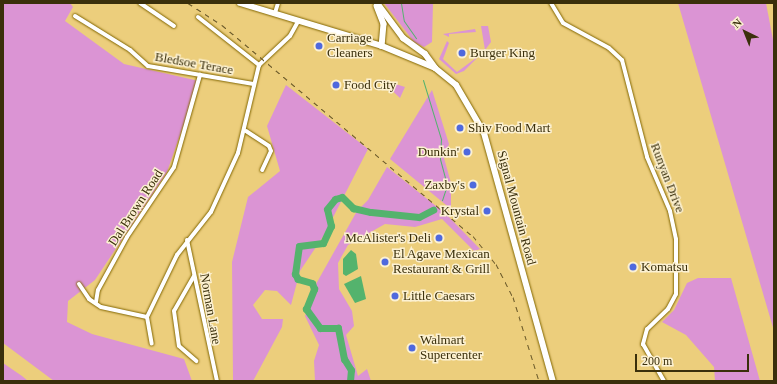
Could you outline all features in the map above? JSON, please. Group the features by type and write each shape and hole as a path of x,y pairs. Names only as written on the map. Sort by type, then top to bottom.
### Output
{"main road":[{"name":"Signal Mountain Road","path":"240,3 382,46 434,68 456,85 484,133 553,381"},
{"path":"376,3 384,24 382,46"},
{"path":"376,3 403,38 425,54 434,68"}],"street":[{"path":"140,3 174,26"},
{"path":"275,13 278,3"},
{"name":"Runyan Drive","path":"551,3 563,23 609,48 622,60 629,76 647,157 670,211 676,238 676,294 668,309 647,329 643,344 664,381"},
{"name":"Bledsoe Terace","path":"75,16 130,50 148,66 253,84"},
{"path":"198,17 259,65"},
{"path":"152,344 147,317 160,284 187,240 211,212 246,131 253,84 259,65 290,36 299,20"},
{"name":"Dal Brown Road","path":"96,302 98,290 127,238 174,167 200,75"},
{"path":"246,131 269,146 271,151 262,170"},
{"name":"Norman Lane","path":"187,240 217,381"},
{"path":"194,276 174,311 179,346 196,361"},
{"path":"79,284 96,302 106,309 147,317"}],"shaded area":[{"path":"3,3 70,3 73,7 65,21 124,64 199,81 167,172 95,280 68,301 67,322 92,334 184,359 192,381 54,381 3,343"},
{"path":"384,3 433,3 432,42 424,47 414,42"},
{"path":"678,3 766,3 774,45 774,331"},
{"path":"481,26 488,26 491,42 485,50"},
{"path":"475,29 476,32 449,34 449,37 443,34"},
{"path":"447,41 449,43 443,59 457,72 480,55 464,71 456,74 439,59"},
{"path":"383,80 405,87 400,98 383,82 381,83"},
{"path":"286,85 368,149 324,235 300,271 291,305 277,291 265,290 253,305 262,319 283,319 282,327 253,381 233,381 232,262 248,197 280,171 267,126"},
{"path":"432,90 449,144 444,158 451,183 451,209 390,159"},
{"path":"387,167 446,214 480,249 474,251 442,219 415,227 385,224 348,245 338,263 339,289 352,311 354,326 346,335 358,376 367,369 371,381 315,381 314,361 319,345 305,316 316,295 316,284 357,211 368,200"},
{"path":"351,250 356,254 358,269 346,276 343,274 343,259"},
{"path":"361,276 366,299 355,303 344,284"},
{"path":"698,278 731,278 760,381 715,381 714,367 686,335 662,322 674,310 687,283"},
{"path":"3,363 22,376 28,381 3,381"}],"waterway":[{"path":"401,3 404,21 416,38"},
{"path":"423,80 441,139 440,159 447,185 442,200"},
{"path":"350,381 351,370 344,359 338,328 320,328 306,309 314,289 312,283 298,279 295,274 299,246 323,243 331,226 327,209 335,199 342,197 353,208 371,212 419,217 433,210"}],"railway":[{"path":"188,3 222,25 473,236 496,264 513,297 539,381"}],"place":[{"name":"Carriage Cleaners","path":"319,46"},
{"name":"Burger King","path":"462,53"},
{"name":"Food City","path":"336,85"},
{"name":"Shiv Food Mart","path":"460,128"},
{"name":"Dunkin'","path":"467,152"},
{"name":"Zaxby's","path":"473,185"},
{"name":"Krystal","path":"487,211"},
{"name":"McAlister's Deli","path":"439,238"},
{"name":"El Agave Mexican Restaurant & Grill","path":"385,262"},
{"name":"Komatsu","path":"633,267"},
{"name":"Little Caesars","path":"395,296"},
{"name":"Walmart Supercenter","path":"412,348"}]}
